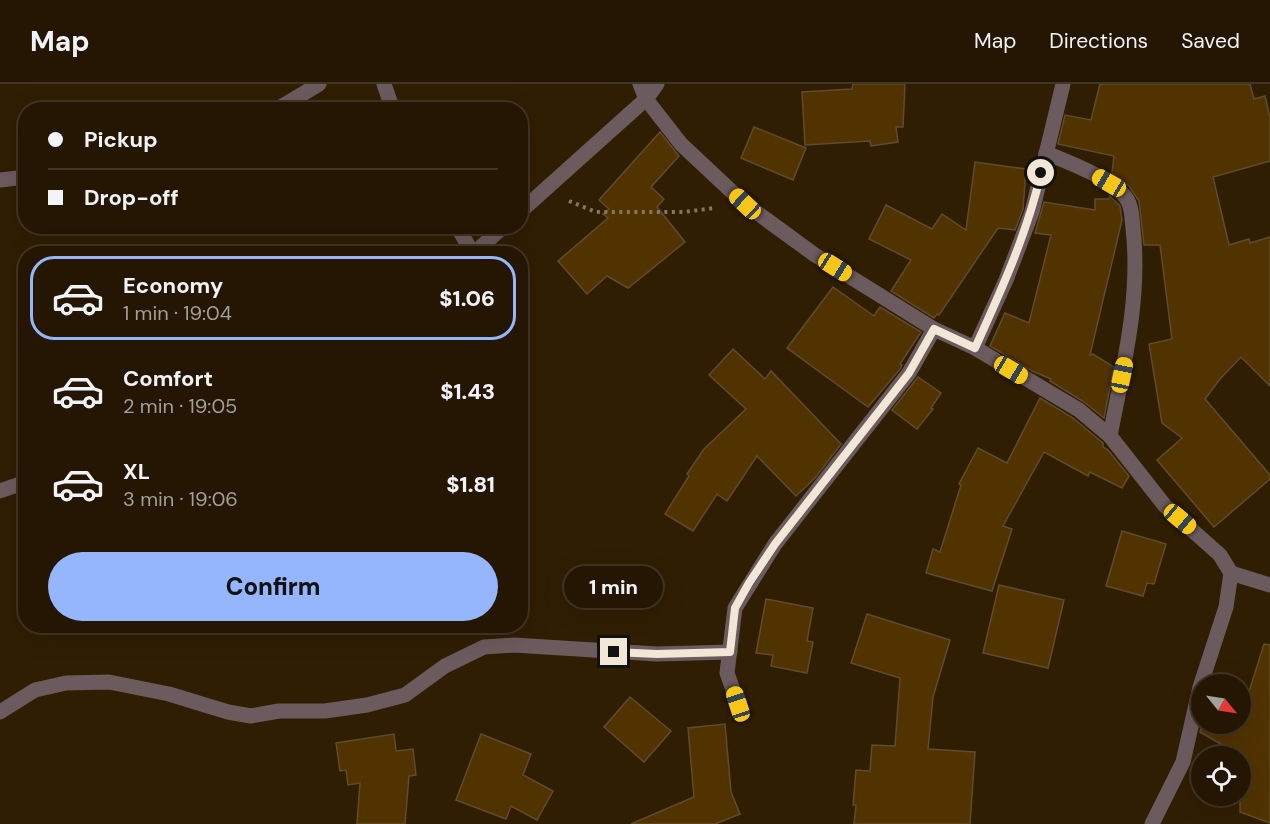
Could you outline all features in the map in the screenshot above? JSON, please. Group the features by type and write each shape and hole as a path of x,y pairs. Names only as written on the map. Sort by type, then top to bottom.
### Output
{"street":[{"path":"289,102 319,84"},
{"path":"384,84 390,102"},
{"path":"640,84 646,99 681,144 745,204 815,255 934,329 975,348 1078,410 1110,436 1165,506 1220,555 1231,573 1226,607 1200,687 1183,762 1152,824"},
{"path":"528,205 646,99 657,84"},
{"path":"975,348 1006,280 1032,212 1063,84"},
{"path":"1046,153 1078,166 1109,183 1129,201 1134,244 1135,290 1130,335 1110,436"},
{"path":"0,180 18,178"},
{"path":"482,246 495,234"},
{"path":"738,704 727,673 735,608 775,544 909,373 934,329"},
{"path":"0,491 18,485"},
{"path":"1231,573 1270,585"},
{"path":"0,712 35,690 66,683 109,682 170,694 228,712 251,716 279,711 325,711 367,705 405,695 445,666 484,647 514,645 657,654 730,652"}],"path":[{"path":"548,187 572,202 596,212 684,212 745,204"}],"building":[{"path":"853,84 905,84 903,127 896,127 898,142 871,146 870,141 805,145 802,92 852,89"},
{"path":"1100,84 1250,84 1254,99 1265,96 1270,118 1270,161 1213,177 1229,245 1249,239 1250,243 1270,237 1270,386 1241,357 1205,399 1270,475 1270,479 1214,527 1157,460 1182,438 1162,423 1149,344 1172,339 1160,245 1144,245 1139,201 1129,186 1112,173 1114,156 1058,144 1065,115 1091,120"},
{"path":"754,127 806,148 793,180 741,158"},
{"path":"660,132 679,156 651,187 664,199 657,207 685,242 628,288 607,276 587,294 558,261 608,218 603,214 609,209 599,200"},
{"path":"975,162 1026,169 1023,209 1015,230 998,228 939,315 937,314 934,318 891,291 911,260 869,239 886,205 932,229 942,214 966,230"},
{"path":"1110,196 1120,206 1122,220 1090,355 1093,354 1114,367 1104,418 1084,402 1050,381 1051,379 1032,371 990,346 1005,313 1029,323 1051,235 1035,233 1044,202 1095,210 1095,199 1109,199"},
{"path":"833,287 874,316 880,307 921,332 900,364 901,368 868,407 787,348"},
{"path":"733,349 765,379 771,371 841,444 815,478 796,496 757,456 727,501 717,494 693,531 665,514 704,449 746,409 709,375"},
{"path":"918,377 941,393 931,408 933,409 917,429 892,410"},
{"path":"1040,398 1073,418 1103,443 1103,447 1129,476 1122,488 1090,472 1088,476 1044,452 1003,526 1012,529 992,591 926,573 933,549 940,552 961,485 959,484 978,448 1007,463"},
{"path":"1122,531 1166,544 1154,584 1147,583 1143,596 1106,586"},
{"path":"999,585 1064,600 1048,668 983,653"},
{"path":"766,599 813,608 807,641 813,642 807,673 771,666 773,655 756,653"},
{"path":"867,614 950,640 933,697 928,749 975,752 970,824 854,824 856,770 870,771 872,745 895,746 900,678 851,663"},
{"path":"1264,644 1270,645 1270,823 1240,812 1240,806 1251,806 1251,746 1224,746 1203,734 1251,734 1251,685"},
{"path":"630,697 671,731 644,762 604,727"},
{"path":"725,724 731,792 740,814 715,824 631,824 694,797 688,728"},
{"path":"394,734 396,751 413,749 416,775 409,776 405,824 357,824 360,783 348,785 346,770 340,771 336,743"},
{"path":"481,734 531,754 523,775 553,791 537,820 511,806 506,819 456,800"}],"route":[{"path":"614,652 657,654 730,652 735,608 749,583 775,544 909,373 934,329 975,348 1006,280 1032,212 1041,173"}]}
